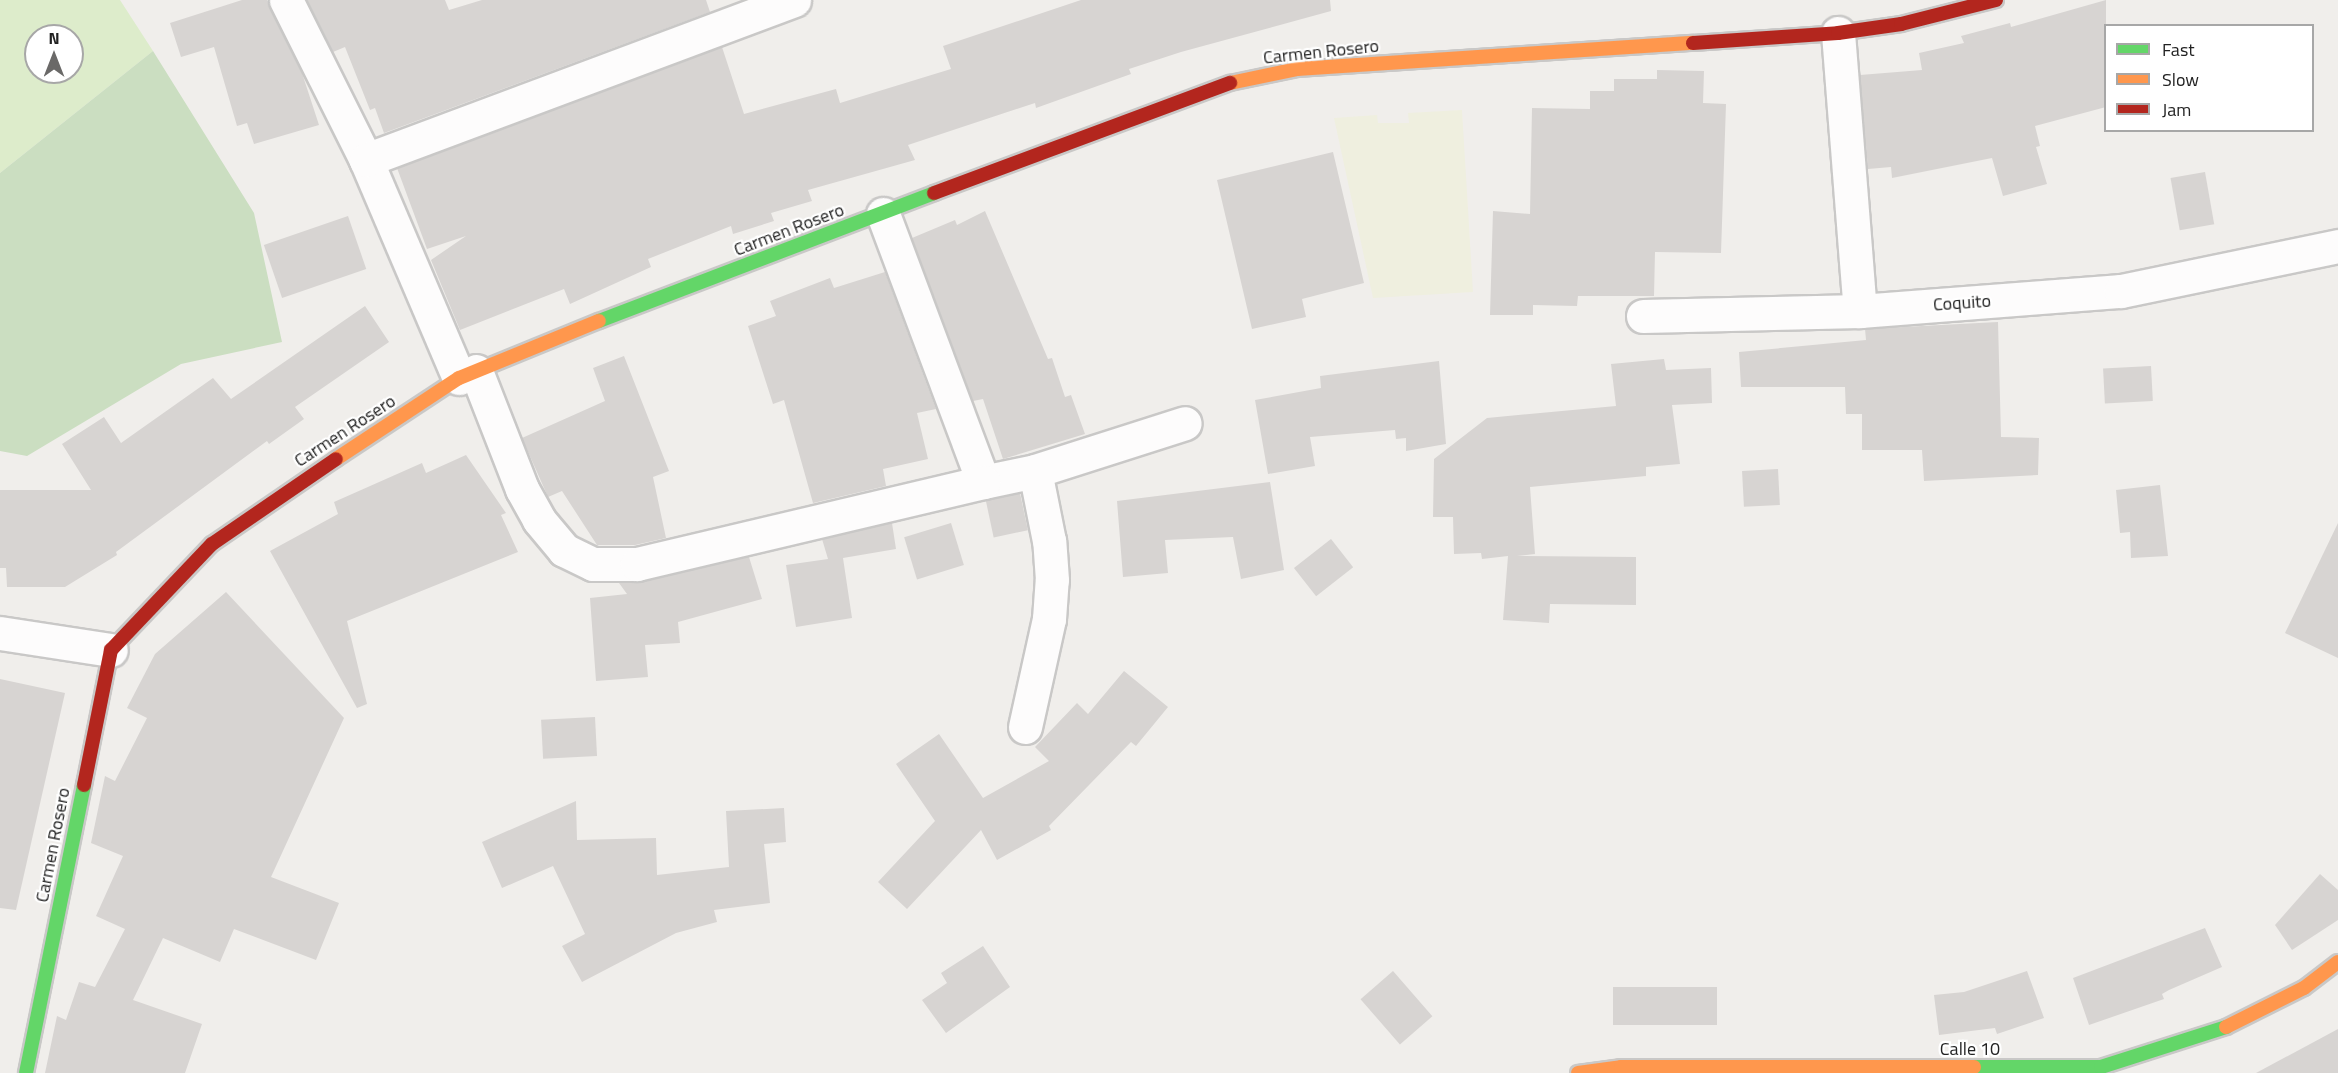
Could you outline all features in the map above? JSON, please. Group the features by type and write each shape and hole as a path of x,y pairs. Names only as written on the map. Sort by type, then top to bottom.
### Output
{"street":[{"path":"286,0 366,160 522,489 539,520 564,550 592,564 638,564 1035,471 1185,423"},
{"path":"366,160 794,0"},
{"name":"Carmen Rosero","path":"26,1073 111,650 213,544 247,517 467,374 1224,84 1287,71 1838,33 1901,24 1996,0"},
{"path":"1838,33 1860,311"},
{"path":"883,214 983,482"},
{"name":"Coquito","path":"1643,316 1860,311 2121,291 2338,246"},
{"path":"1025,727 1049,619 1052,579 1035,471"},
{"path":"0,633 111,650"},
{"name":"Calle 10","path":"1578,1073 1621,1067 2101,1066 2216,1032 2304,988 2338,962"}],"green space":[{"path":"0,0 120,0 153,51 0,173"},
{"path":"153,51 254,213 282,342 181,364 27,456 0,451 0,173"},
{"path":"1462,110 1473,292 1373,298 1334,118 1377,115 1378,123 1409,123 1408,113"}],"building":[{"path":"242,0 267,0 302,73 319,125 254,144 247,123 237,126 214,47 181,57 170,23"},
{"path":"307,0 445,0 449,10 482,0 706,0 710,12 384,133 375,108 370,110 345,47 333,52"},
{"path":"1081,0 1330,0 1331,11 1181,52 1129,69 1131,74 1036,108 1035,103 908,145 915,160 808,190 812,201 771,213 774,221 733,234 731,226 648,259 651,267 570,304 564,289 460,330 431,260 466,236 427,249 397,168 722,47 744,114 836,89 840,103 951,69 943,46"},
{"path":"2106,0 2104,108 2035,126 2040,146 2036,147 2047,184 2003,196 1992,158 1892,178 1891,167 1868,169 1860,75 1922,70 1919,53 1964,43 1961,36 2010,23 2011,27"},
{"path":"1657,70 1704,71 1703,103 1726,104 1721,253 1655,252 1654,296 1578,296 1577,306 1533,305 1533,315 1490,315 1493,211 1530,214 1532,108 1590,109 1590,91 1614,91 1614,79 1657,79"},
{"path":"1333,152 1364,283 1302,299 1306,317 1252,329 1217,180"},
{"path":"2205,172 2214,224 2180,230 2171,178"},
{"path":"985,211 1048,359 1052,358 1065,397 1071,395 1085,434 1003,459 983,399 973,401 912,238 955,220 957,225"},
{"path":"348,216 366,269 282,298 264,245"},
{"path":"885,272 936,409 917,413 928,459 883,469 886,486 813,503 784,400 773,404 748,326 776,316 770,301 830,278 834,288"},
{"path":"365,306 389,342 295,407 304,419 269,444 267,441 116,552 117,555 65,587 7,587 6,568 0,568 0,490 91,490 62,444 104,417 121,443 213,378 231,399"},
{"path":"1998,322 2001,437 2039,438 2038,475 1924,481 1922,450 1862,450 1862,414 1846,414 1845,387 1741,387 1739,352 1866,340 1865,329"},
{"path":"624,356 669,471 653,477 666,538 635,545 597,545 562,491 548,497 522,438 605,401 593,368"},
{"path":"1664,359 1666,370 1711,368 1712,403 1672,405 1680,464 1646,467 1646,476 1530,487 1535,554 1517,556 1636,557 1636,605 1550,604 1549,623 1503,620 1508,556 1482,559 1481,553 1454,554 1453,517 1433,517 1434,459 1487,418 1616,406 1611,364"},
{"path":"1439,361 1446,444 1406,451 1406,438 1396,439 1395,430 1310,437 1315,466 1268,474 1255,400 1321,388 1320,376"},
{"path":"2151,366 2153,401 2105,403 2103,369"},
{"path":"466,455 506,513 501,515 518,552 347,621 367,704 357,708 270,551 338,514 334,502 422,463 426,473"},
{"path":"1778,469 1780,505 1744,507 1742,471"},
{"path":"1270,482 1284,570 1241,579 1233,537 1165,540 1168,573 1123,577 1117,501"},
{"path":"2160,485 2168,556 2131,558 2130,532 2120,533 2116,490"},
{"path":"1020,493 1028,530 994,537 986,500"},
{"path":"892,523 896,549 843,558 852,618 796,627 786,565 828,559 822,539"},
{"path":"951,523 964,565 917,579 904,537"},
{"path":"2338,523 2338,658 2285,633"},
{"path":"1331,539 1353,567 1316,596 1294,568"},
{"path":"749,557 762,599 678,622 680,643 645,645 648,677 596,681 590,598 627,594 619,583 641,582"},
{"path":"226,592 344,718 271,877 339,903 316,960 234,929 220,962 163,938 133,1000 202,1024 185,1073 45,1073 57,1016 66,1020 79,982 95,987 125,929 96,916 123,856 91,843 105,776 115,781 147,718 127,708 155,654"},
{"path":"1124,671 1168,707 1136,746 1131,742 1049,826 1051,830 997,860 981,830 907,909 878,882 935,821 896,764 939,734 983,798 1049,761 1035,747 1077,703 1088,714"},
{"path":"0,679 65,693 16,910 0,908"},
{"path":"595,717 597,756 543,759 541,720"},
{"path":"576,801 577,840 656,838 657,875 729,867 726,811 784,808 786,842 764,844 770,903 714,910 717,922 676,933 582,982 562,946 585,934 553,866 502,888 482,842"},
{"path":"2320,874 2338,890 2338,920 2292,950 2275,925"},
{"path":"2205,928 2222,967 2169,990 2162,994 2164,999 2089,1025 2073,978"},
{"path":"983,946 1010,987 946,1033 922,1000 947,983 941,973"},
{"path":"1393,971 1432,1016 1400,1044 1361,999"},
{"path":"2027,971 2044,1018 1997,1034 1995,1028 1939,1035 1934,995 1964,992"},
{"path":"1613,987 1717,987 1717,1025 1613,1025"},
{"path":"2338,1029 2338,1073 2256,1073"}],"traffic: fast":[{"path":"599,321 934,193"},
{"path":"26,1073 84,785"},
{"path":"1974,1067 2101,1067 2226,1027"}],"traffic: slow":[{"path":"1230,83 1297,69 1693,43"},
{"path":"336,459 459,378 599,321"},
{"path":"2226,1027 2304,988 2338,962"},
{"path":"1578,1073 1621,1067 1974,1067"}],"traffic: jam":[{"path":"1693,43 1838,33 1901,24 1996,0"},
{"path":"934,193 1230,83"},
{"path":"84,785 111,650 212,544 336,459"}]}
